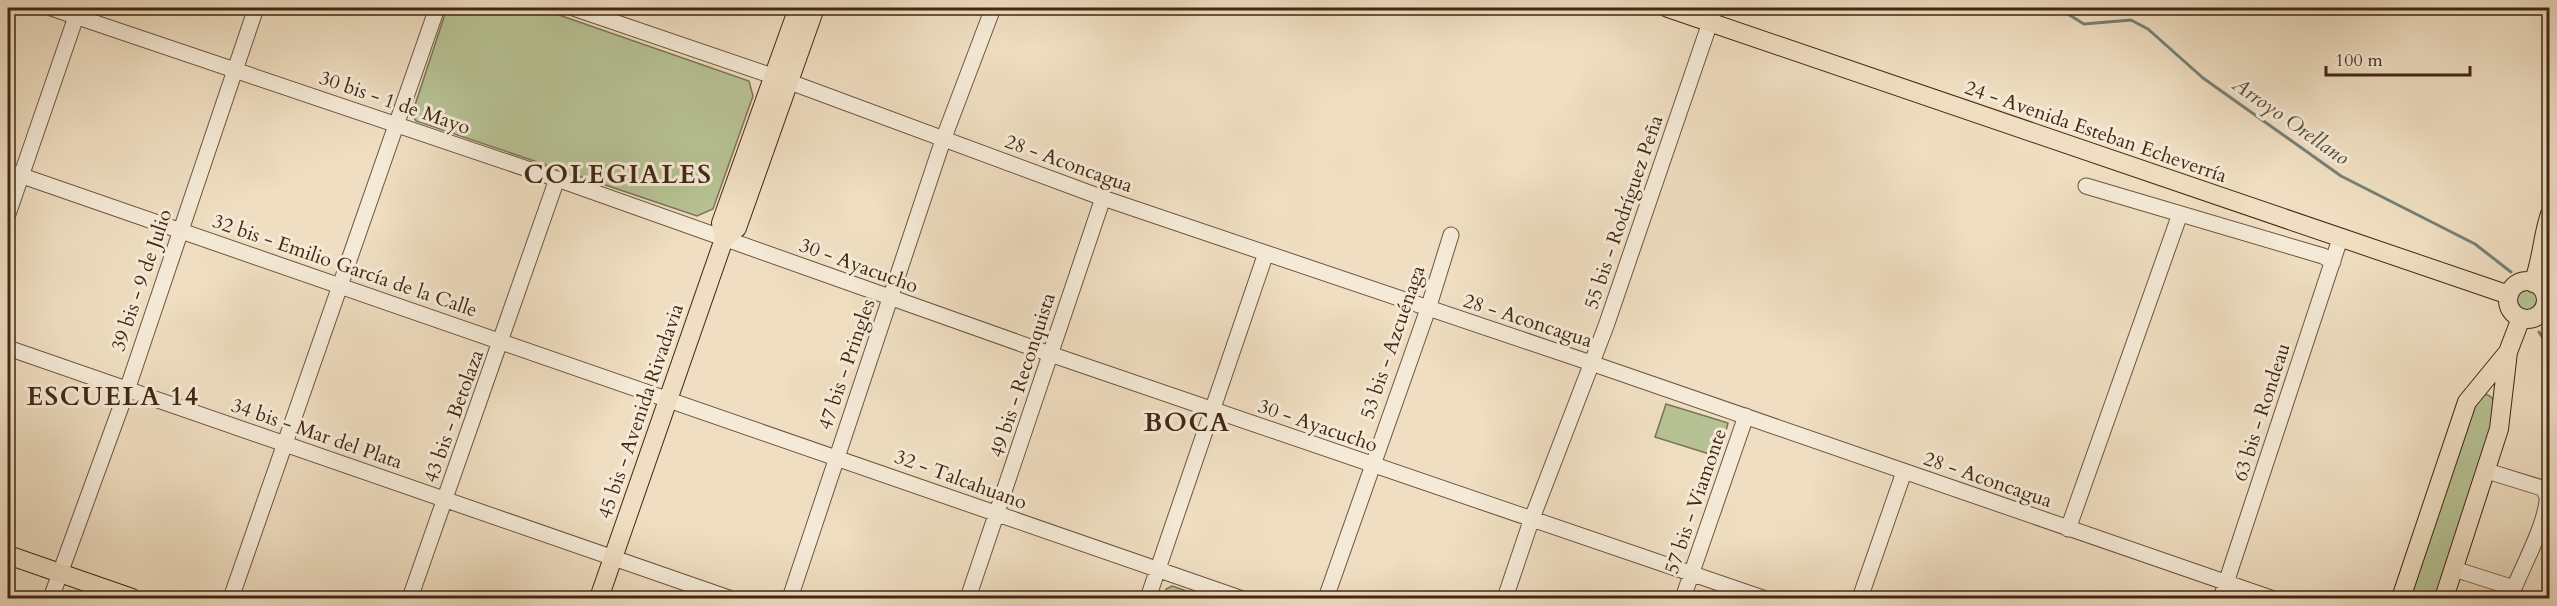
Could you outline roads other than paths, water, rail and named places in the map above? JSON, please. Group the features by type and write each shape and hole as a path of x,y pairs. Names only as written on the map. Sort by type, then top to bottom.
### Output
{"main road":[{"name":"45 bis - Avenida Rivadavia","path":"782,79 798,8"},
{"name":"45 bis - Avenida Rivadavia","path":"599,598 724,239 721,223 814,8"},
{"name":"24 - Avenida Esteban Echeverría","path":"1668,8 1712,15 2340,239 2509,295"},
{"path":"2541,269 2509,295 2510,308 2521,318 2537,316 2547,307 2541,269 2541,239 2550,214"},
{"path":"2444,598 2499,429 2508,352 2521,318"},
{"path":"2401,598 2471,397 2508,352"},
{"path":"2471,397 2485,390 2492,392 2500,407"},
{"path":"8,555 132,598"}],"street":[{"name":"30 bis - 1 de Mayo","path":"51,8 78,12 234,70 557,179 724,239"},
{"name":"39 bis - 9 de Julio","path":"51,598 127,390 256,8"},
{"path":"231,598 437,8"},
{"name":"28 - Aconcagua","path":"573,8 614,14 1103,198 1746,416 2068,529 2224,591 2271,598"},
{"name":"47 bis - Pringles","path":"790,598 944,140 993,8"},
{"path":"8,214 14,173 78,12"},
{"name":"55 bis - Rodríguez Peña","path":"1505,598 1531,521 1591,363 1712,15"},
{"name":"32 bis - Emilio García de la Calle","path":"14,173 341,284 668,400"},
{"name":"43 bis - Betolaza","path":"410,598 502,342 557,179"},
{"path":"2086,186 2323,256 2333,262"},
{"name":"49 bis - Reconquista","path":"968,598 998,515 1103,198"},
{"path":"2068,529 2180,214"},
{"name":"53 bis - Azcuénaga","path":"1326,598 1371,465 1428,309 1451,235"},
{"name":"30 - Ayacucho","path":"724,239 1531,521 1763,598"},
{"name":"63 bis - Rondeau","path":"2224,591 2340,239"},
{"path":"1148,598 1266,253"},
{"name":"34 bis - Mar del Plata","path":"8,348 729,598"},
{"name":"32 - Talcahuano","path":"668,400 1240,598"},
{"name":"57 bis - Viamonte","path":"1683,598 1746,416"},
{"path":"2454,569 2512,593 2542,538 2547,501 2542,489 2487,471"},
{"path":"1860,598 1904,472"}],"waterway":[{"name":"Arroyo Orellano","path":"2058,8 2084,24 2131,20 2148,29 2203,78 2341,176 2475,244 2511,272"},
{"name":"Arroyo Orellano","path":"2539,332 2550,349"}],"district":[{"name":"COLEGIALES","path":"618,174"},
{"name":"ESCUELA 14","path":"113,396"},
{"name":"BOCA","path":"1187,422"}]}
